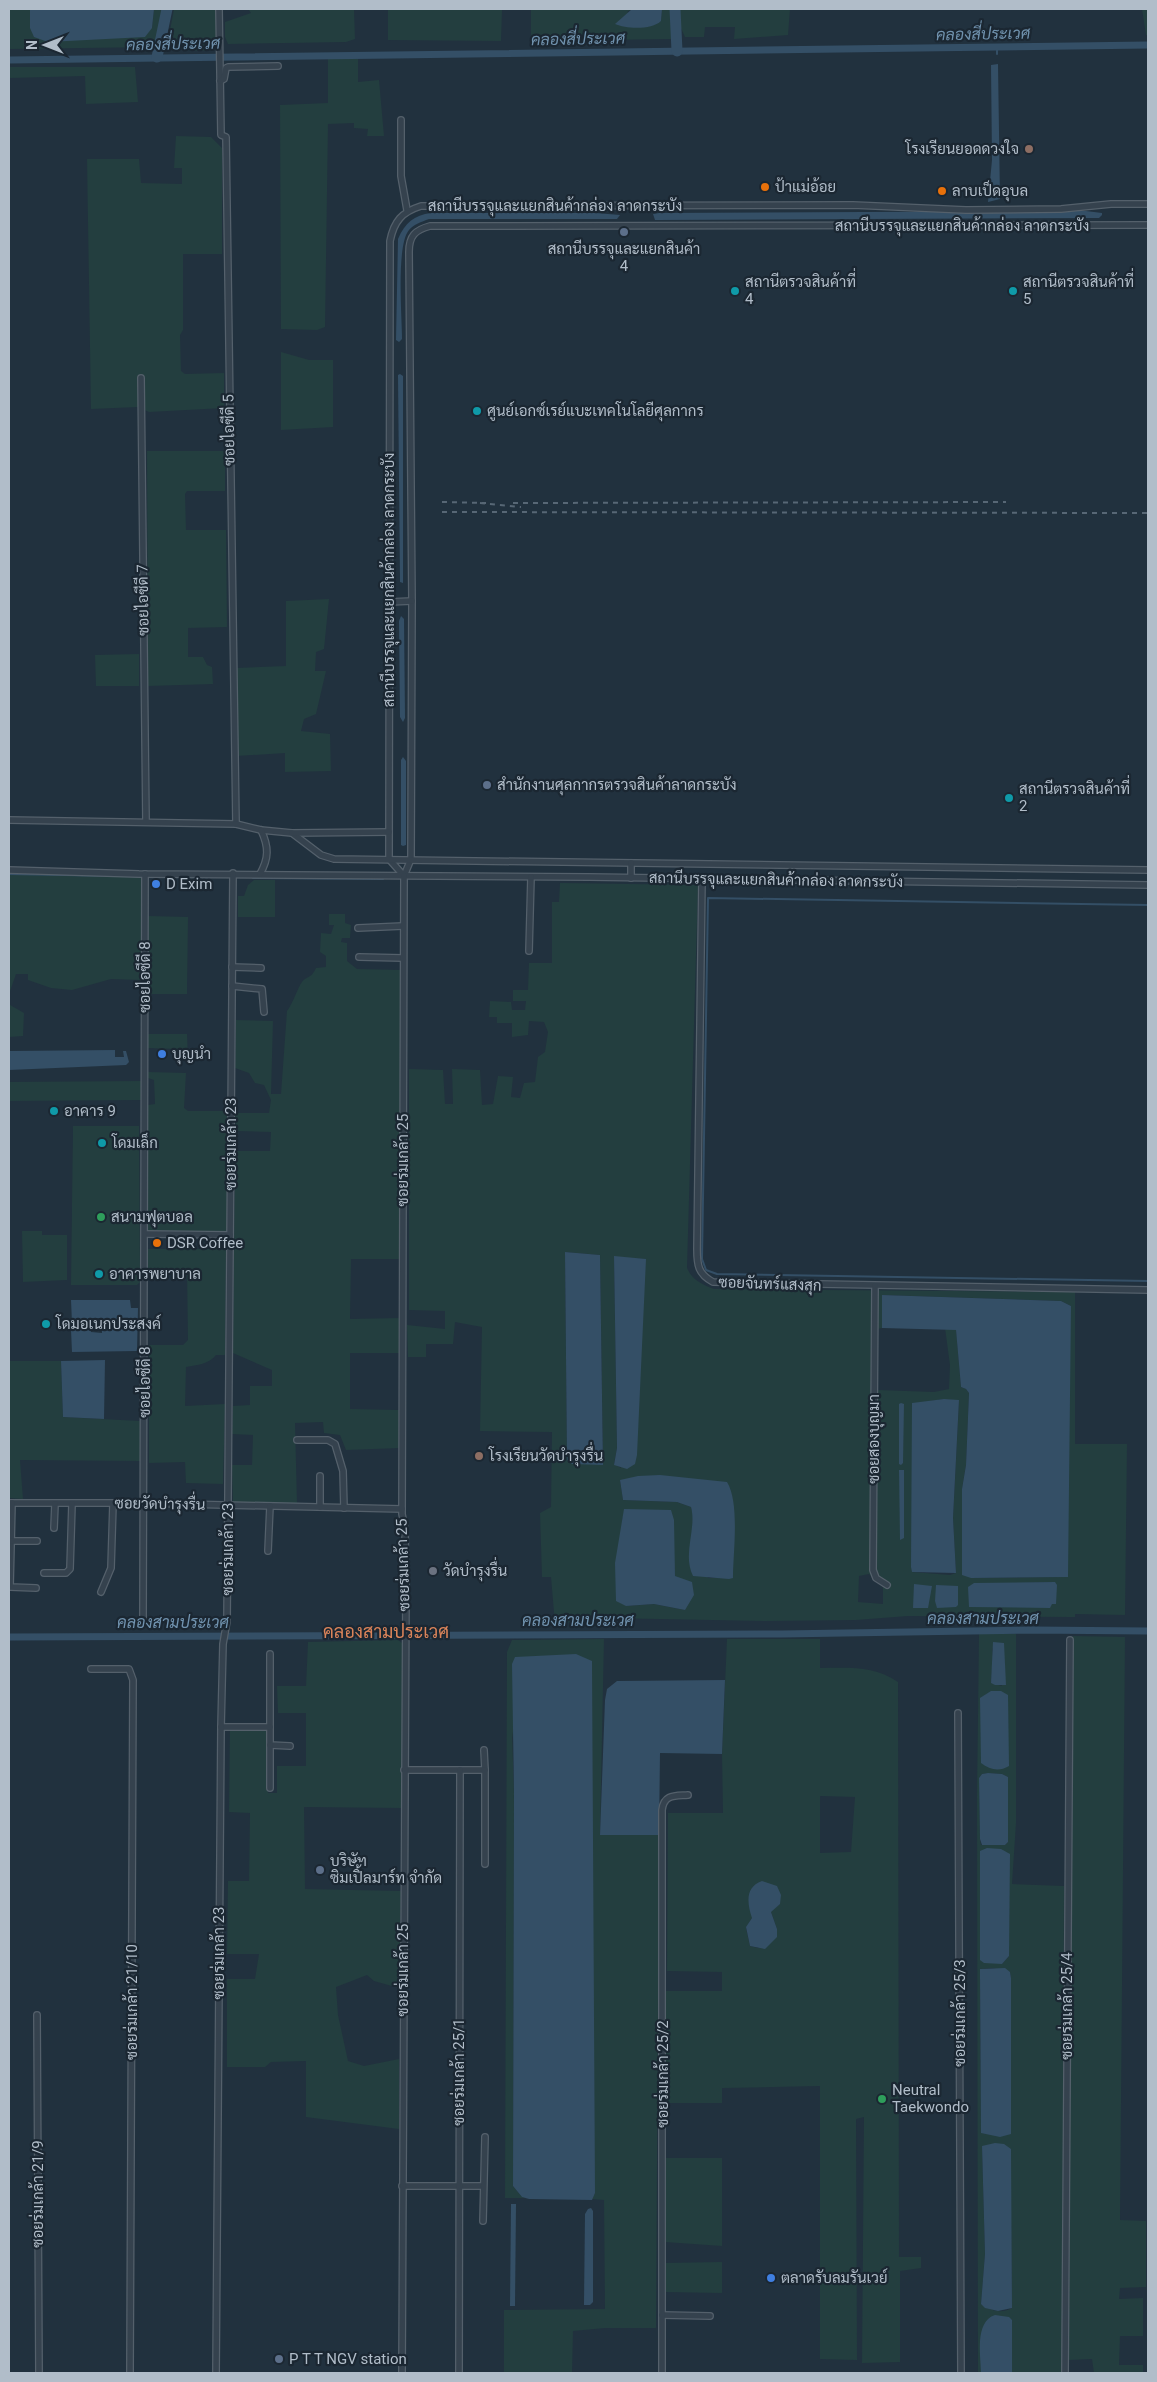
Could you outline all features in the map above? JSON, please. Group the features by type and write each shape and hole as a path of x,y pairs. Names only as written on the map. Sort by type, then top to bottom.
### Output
{"street":[{"name":"ซอยไอซีดี 5","path":"219,9 221,134 226,136 236,824"},
{"path":"220,79 224,79 226,68 228,67 278,66"},
{"path":"401,120 401,176 407,210"},
{"name":"สถานีบรรจุและแยกสินค้ากล่อง ลาดกระบัง","path":"389,859 390,241 395,222 407,210 421,206 772,205 1018,210 1061,209 1111,204 1148,204"},
{"name":"สถานีบรรจุและแยกสินค้ากล่อง ลาดกระบัง","path":"404,876 411,858 412,601 408,252 409,241 418,230 430,226 1148,225"},
{"name":"ซอยไอซีดี 7","path":"141,378 146,822"},
{"path":"389,602 412,601"},
{"path":"9,820 236,824 262,830 292,833 389,832"},
{"path":"260,874 268,857 267,842 262,830"},
{"name":"สถานีบรรจุและแยกสินค้ากล่อง ลาดกระบัง","path":"292,833 326,857 1148,870"},
{"path":"389,859 404,876"},
{"path":"630,863 630,878"},
{"name":"สถานีบรรจุและแยกสินค้ากล่อง ลาดกระบัง","path":"9,870 145,876 233,876 260,874 1148,886"},
{"name":"ซอยไอซีดี 8","path":"143,1620 145,1503 145,876"},
{"name":"ซอยร่มเกล้า 23","path":"216,2373 221,1727 223,1644 227,1621 233,876"},
{"name":"ซอยร่มเกล้า 25","path":"402,2373 405,1620 402,1509 404,876"},
{"path":"529,951 531,877"},
{"name":"ซอยจันทร์แสงสุก","path":"702,879 698,1267 706,1279 713,1282 1148,1290"},
{"path":"358,928 403,926"},
{"path":"359,957 403,958"},
{"path":"232,967 261,968"},
{"path":"232,986 262,989 264,1012"},
{"path":"145,1234 230,1235"},
{"name":"ซอยสองบุญมา","path":"875,1286 873,1570 876,1578 887,1585"},
{"path":"297,1440 328,1440 336,1444 343,1471 344,1508"},
{"path":"320,1476 320,1508"},
{"path":"10,1503 10,1587 36,1588"},
{"name":"ซอยวัดบำรุงรื่น","path":"10,1503 145,1503 402,1509"},
{"path":"54,1528 55,1504"},
{"path":"44,1573 66,1573 70,1569 72,1504"},
{"path":"101,1592 111,1568 113,1504"},
{"path":"268,1551 270,1506"},
{"path":"11,1540 37,1541"},
{"name":"ซอยร่มเกล้า 25/4","path":"1064,2373 1070,1640"},
{"path":"270,1654 270,1788"},
{"name":"ซอยร่มเกล้า 21/10","path":"91,1669 129,1669 133,1680 130,2373"},
{"name":"ซอยร่มเกล้า 25/3","path":"958,1713 961,2373"},
{"path":"221,1727 270,1727"},
{"path":"270,1746 290,1746"},
{"path":"484,1750 485,1864"},
{"path":"404,1770 485,1770"},
{"name":"ซอยร่มเกล้า 25/1","path":"459,2373 460,1770"},
{"name":"ซอยร่มเกล้า 25/2","path":"662,2373 662,1810 664,1800 668,1797 688,1795"},
{"name":"ซอยร่มเกล้า 21/9","path":"37,2014 39,2373"},
{"path":"483,2221 485,2137"},
{"path":"402,2186 483,2186"},
{"path":"662,2315 710,2316"}],"green space":[{"path":"9,9 30,9 30,28 152,28 154,9 164,9 155,47 9,49"},
{"path":"174,9 216,9 216,50 184,50 168,41"},
{"path":"248,9 354,9 355,39 346,42 228,44 225,37 225,22 251,13"},
{"path":"388,9 502,9 501,41 388,40"},
{"path":"531,9 632,9 627,12 647,27 661,21 662,9 673,9 674,32 671,39 531,41"},
{"path":"680,9 790,9 788,35 734,39 735,27 705,27 704,37 685,37 680,26"},
{"path":"1142,9 1148,9 1148,35 1146,35"},
{"path":"328,59 358,59 358,82 379,80 384,136 367,136 368,129 354,128 354,123 328,124 325,327 317,330 281,329 280,105 328,103"},
{"path":"9,67 135,67 138,102 86,104 85,76 9,78"},
{"path":"176,136 211,137 222,148 222,254 183,254 183,330 180,335 181,371 185,374 224,373 224,408 149,412 138,407 91,409 87,159 139,159 141,183 182,184 182,168 174,168"},
{"path":"281,352 309,360 333,360 333,427 281,430"},
{"path":"147,451 225,451 225,491 187,491 185,494 186,530 226,530 227,627 188,628 188,657 203,657 207,665 212,667 213,684 148,686"},
{"path":"329,599 324,649 316,652 315,671 326,671 316,714 304,719 301,731 330,734 331,771 285,772 285,753 236,756 236,668 286,666 286,601"},
{"path":"139,654 139,686 96,686 95,655"},
{"path":"9,872 142,875 141,980 111,979 72,990 51,988 28,980 28,974 16,974 9,994"},
{"path":"254,880 275,880 275,917 238,917 238,896 244,896 248,885"},
{"path":"560,883 698,885 687,1268 698,1282 714,1289 1075,1292 1075,1444 1127,1444 1125,1615 1075,1614 1075,1617 908,1616 856,1620 767,1621 606,1618 555,1624 551,1577 542,1577 540,1513 551,1507 552,1432 480,1431 482,1327 455,1322 453,1344 426,1344 426,1357 408,1357 407,1325 445,1329 445,1311 409,1310 409,1069 443,1070 445,1104 453,1104 452,1069 480,1070 482,1105 493,1104 498,1076 513,1077 511,1097 520,1098 524,1083 535,1082 538,1057 545,1052 548,1032 544,1022 529,1021 528,1035 512,1037 512,1023 497,1023 497,1017 489,1017 490,1001 511,1002 512,1010 525,1010 526,1001 513,1001 513,990 528,990 529,963 552,963 552,902 559,902","holes":["565,1252 600,1255 603,1464 568,1462 567,1460","614,1257 645,1259 621,1468 614,1464 617,1448","882,1295 1061,1301 1071,1306 1060,1577 971,1578 962,1489 966,1465 969,1393 961,1387 956,1329 945,1328 950,1365 949,1389 934,1392 878,1390 877,1329 882,1328","944,1399 959,1401 953,1518 956,1573 950,1575 912,1572 912,1404","620,1480 733,1511 733,1578 708,1578 691,1507 677,1502 623,1500","625,1510 674,1566 685,1610 654,1604 626,1606 622,1521","869,1574 883,1587 883,1604 858,1602 859,1576","1054,1582 1055,1604 1052,1604 1028,1583"]},
{"path":"329,914 345,914 345,923 351,925 350,938 342,938 341,942 347,943 347,961 357,969 402,970 400,1259 351,1259 350,1319 401,1318 400,1353 350,1353 350,1409 399,1410 400,1448 346,1450 340,1435 324,1433 323,1422 295,1423 297,1504 239,1504 233,1502 232,1465 252,1465 253,1435 232,1434 233,1406 250,1405 250,1386 272,1386 272,1370 233,1353 235,1151 270,1151 271,1132 236,1131 235,1113 269,1113 271,1100 264,1085 255,1083 249,1073 235,1068 236,1020 273,1021 271,1094 281,1094 287,1011 302,982 313,974 316,968 326,967 326,956 320,952 321,933 331,934 334,925 329,925"},
{"path":"148,916 188,917 187,994 149,994"},
{"path":"9,994 10,1005 24,1013 23,1036 9,1037"},
{"path":"148,1034 187,1034 188,1059 177,1058 177,1049 148,1048"},
{"path":"148,1072 186,1073 184,1108 188,1111 228,1111 227,1232 148,1231 148,1105 155,1104 154,1080 148,1078"},
{"path":"142,1081 142,1100 9,1101 9,1082"},
{"path":"73,1126 139,1126 140,1282 137,1285 71,1285"},
{"path":"22,1231 42,1231 42,1235 67,1235 67,1280 23,1282"},
{"path":"148,1249 226,1249 225,1355 216,1355 206,1362 186,1367 185,1406 225,1404 223,1484 186,1483 185,1462 149,1463 149,1345 183,1345 188,1340 187,1269 148,1269"},
{"path":"9,1361 61,1361 63,1417 140,1421 140,1461 20,1460 23,1499 9,1498"},
{"path":"979,1634 1016,1634 1016,1823 1012,1884 1064,1886 1062,2373 1012,2373 1012,2320 982,2373 978,2373 977,1796","holes":["992,1647 1002,1686 991,1683","982,1774 1002,1774 1008,1777 1008,1842 1005,1845 981,1845 979,1778","1007,1851 1009,1956 1002,1964","993,1968 1010,1972 1011,1978 1011,2134 981,2133 980,1969","982,2146 1011,2223 1012,2308 996,2311 981,2304 985,2254"]},
{"path":"1073,1636 1125,1637 1120,2220 1146,2221 1146,2287 1120,2288 1119,2299 1143,2298 1143,2336 1120,2336 1119,2365 1143,2365 1143,2373 1094,2373 1092,2359 1068,2360"},
{"path":"604,1639 600,1835 659,1835 656,2328 605,2328 573,2331 572,2373 504,2373 504,2310 605,2309 604,2200 592,2199 595,2193 594,2184 512,1732 514,1793 513,2186 525,2198 505,2198 507,1652 512,1640"},
{"path":"727,1639 820,1639 820,1668 870,1670 898,1682 899,2257 921,2257 921,2268 900,2271 900,2362 862,2363 864,2117 856,2119 857,2360 820,2359 820,2086 722,2088 722,2103 665,2103 666,1991 722,1991 722,1972 667,1971 668,1813 723,1813 722,1754","holes":["820,1796 855,1797 851,1852 820,1853","771,1912 777,1929 758,1948 750,1946 746,1928 752,1918"]},
{"path":"398,1640 402,1643 402,1808 304,1807 305,1889 401,1891 399,1988 374,1981 367,1975 336,1987 338,2015 348,2061 364,2066 399,2059 399,2129 306,2117 306,2061 271,2062 265,2067 227,2067 227,1979 255,1979 259,1954 227,1954 228,1881 249,1881 250,1813 229,1812 230,1725 267,1724 268,1793 277,1793 277,1766 306,1766 306,1713 278,1713 277,1686 306,1686 308,1642"},
{"path":"665,2158 722,2158 722,2246 665,2242"},
{"path":"722,2262 722,2293 664,2292 665,2263"}],"water":[{"path":"30,9 154,9 152,28 145,37 48,42 34,37 30,28"},
{"path":"632,9 662,9 661,21 652,26 639,28 615,24"},
{"path":"998,64 1000,199 988,202 992,160 991,65"},
{"path":"1086,211 1102,213 1102,215 1099,218 655,220 653,214 659,213"},
{"path":"431,213 596,213 620,215 617,219 429,219 415,225 409,230 402,250 402,339 399,342 396,340 398,239 407,224 415,218"},
{"path":"398,375 403,376 403,583 400,582"},
{"path":"401,616 404,619 405,718 403,722 400,717 399,621"},
{"path":"403,757 406,761 406,845 403,846 401,845 401,760"},
{"path":"115,1050 115,1057 124,1057 123,1051 126,1051 129,1062 126,1065 9,1070 9,1051"},
{"path":"565,1252 600,1255 603,1465 572,1464 567,1460"},
{"path":"614,1256 646,1259 637,1455 635,1464 627,1469 614,1465 617,1448"},
{"path":"882,1295 1061,1301 1071,1306 1068,1577 971,1578 962,1575 962,1489 966,1465 969,1393 961,1387 956,1330 882,1328"},
{"path":"71,1300 130,1300 131,1308 138,1308 137,1351 72,1352 71,1330 91,1330 91,1332 102,1333 102,1318 90,1318 90,1324 72,1323"},
{"path":"105,1360 104,1419 63,1417 61,1361"},
{"path":"944,1399 959,1400 953,1518 956,1573 912,1572 912,1403"},
{"path":"899,1404 904,1404 903,1463 901,1465 899,1464"},
{"path":"899,1470 904,1470 904,1538 900,1540"},
{"path":"660,1475 727,1482 731,1491 735,1515 733,1578 693,1576 689,1559 692,1524 691,1507 677,1502 623,1500 620,1480 638,1476"},
{"path":"624,1509 671,1510 674,1520 675,1576 692,1582 694,1595 685,1610 654,1604 626,1606 616,1601 615,1563"},
{"path":"1055,1582 1057,1585 1056,1604 1052,1604 1050,1608 969,1607 968,1587 974,1583"},
{"path":"914,1584 932,1586 928,1608 913,1608"},
{"path":"936,1585 958,1586 958,1605 956,1607 937,1608 935,1601"},
{"path":"993,1642 1004,1643 1006,1685 991,1683"},
{"path":"576,1654 592,1661 595,2193 592,2200 529,2199 522,2197 513,2186 514,1793 512,1664 515,1657"},
{"path":"725,1680 722,1754 660,1753 659,1835 600,1835 607,1689 617,1681"},
{"path":"991,1691 1001,1691 1008,1695 1009,1766 998,1770 991,1769 981,1763 980,1698"},
{"path":"982,1774 1002,1774 1008,1777 1008,1842 1005,1845 982,1845 980,1839 979,1778"},
{"path":"987,1848 1001,1849 1010,1854 1009,1956 1002,1964 984,1963 980,1960 980,1851"},
{"path":"762,1881 777,1886 781,1895 780,1904 771,1912 777,1929 777,1937 765,1949 750,1946 746,1927 752,1918 748,1901 750,1891 756,1884"},
{"path":"1005,1968 1010,1972 1011,1978 1011,2134 1000,2137 981,2133 980,1969"},
{"path":"995,2143 1004,2144 1011,2149 1012,2308 998,2311 985,2308 981,2304 985,2254 982,2146"},
{"path":"511,2204 516,2204 515,2306 510,2306"},
{"path":"591,2208 593,2211 593,2302 590,2305 584,2305 585,2214"},
{"path":"995,2315 1009,2317 1012,2320 1012,2373 981,2373 981,2332 988,2319"}],"waterway":[{"path":"157,57 167,9"},
{"path":"675,9 677,51"},
{"name":"คลองสี่ประเวศ","path":"9,60 1148,45"},
{"name":"คลองสี่ประเวศ","path":"997,47 997,54"},
{"path":"9,874 118,876"},
{"path":"253,878 383,879"},
{"path":"1148,905 708,898 702,1259 706,1270 717,1274 1148,1281"},
{"name":"คลองสามประเวศ","path":"9,1637 782,1634 1032,1630 1148,1631"}],"railway":[{"path":"442,502 486,503"},
{"path":"513,503 1006,502"},
{"path":"480,503 521,507"},
{"path":"442,512 1148,513"}],"place":[{"name":"โรงเรียนยอดดวงใจ","path":"1029,149"},
{"name":"ป้าแม่อ้อย","path":"765,187"},
{"name":"ลาบเป็ดอุบล","path":"942,191"},
{"name":"สถานีบรรจุและแยกสินค้า 4","path":"624,232"},
{"name":"สถานีตรวจสินค้าที่ 4","path":"735,291"},
{"name":"สถานีตรวจสินค้าที่ 5","path":"1013,291"},
{"name":"ศูนย์เอกซ์เรย์แบะเทคโนโลยีศุลกากร","path":"477,411"},
{"name":"สำนักงานศุลกากรตรวจสินค้าลาดกระบัง","path":"487,785"},
{"name":"สถานีตรวจสินค้าที่ 2","path":"1009,798"},
{"name":"D Exim","path":"156,884"},
{"name":"บุญนำ","path":"162,1054"},
{"name":"อาคาร 9","path":"54,1111"},
{"name":"โดมเล็ก","path":"102,1143"},
{"name":"สนามฟุตบอล","path":"101,1217"},
{"name":"DSR Coffee","path":"157,1243"},
{"name":"อาคารพยาบาล","path":"99,1274"},
{"name":"โดมอเนกประสงค์","path":"46,1324"},
{"name":"โรงเรียนวัดบำรุงรื่น","path":"479,1456"},
{"name":"วัดบำรุงรื่น","path":"433,1571"},
{"name":"บริษัท ซิมเปิ้ลมาร์ท จำกัด","path":"320,1870"},
{"name":"Neutral Taekwondo","path":"882,2099"},
{"name":"ตลาดรับลมรันเวย์","path":"771,2278"},
{"name":"P T T NGV station","path":"279,2359"}],"district":[{"name":"คลองสามประเวศ","path":"386,1631"}]}
